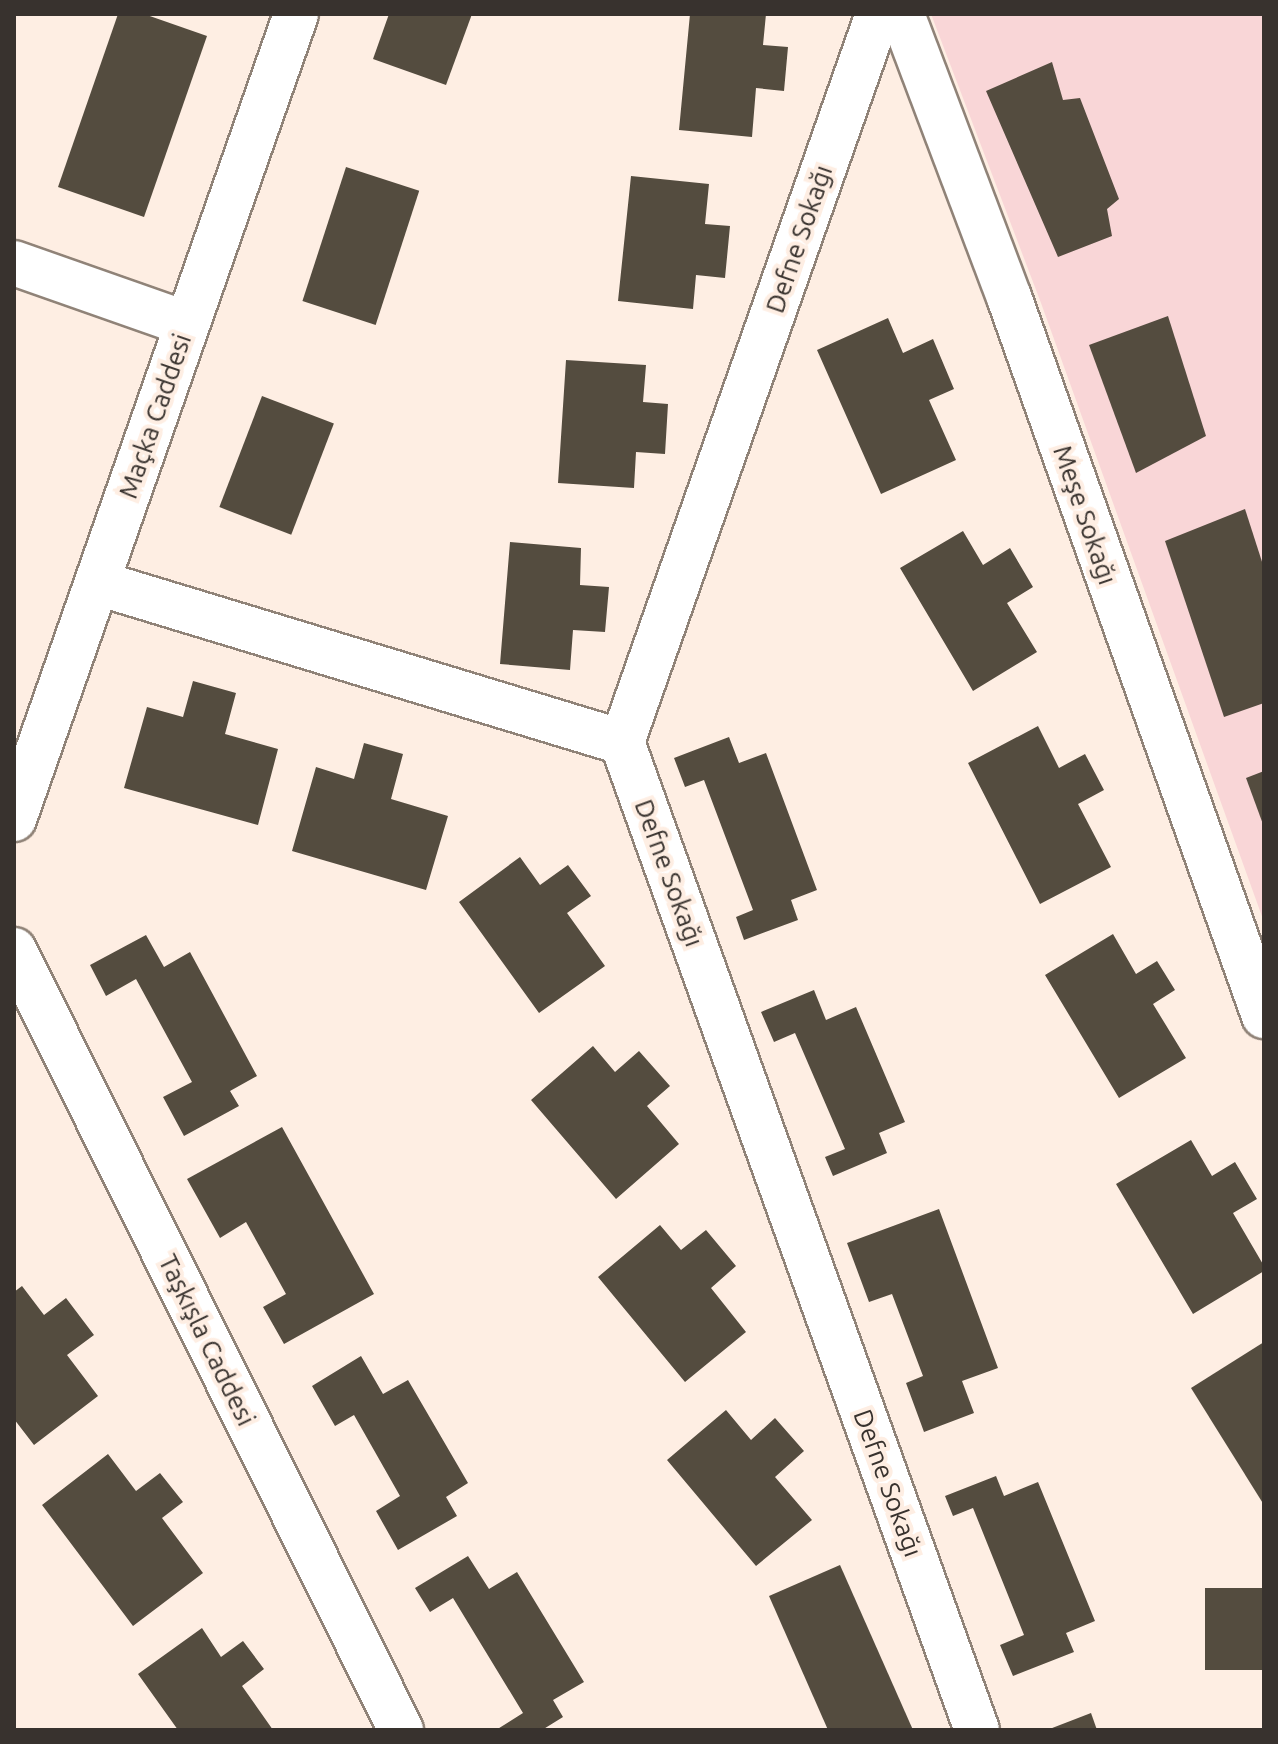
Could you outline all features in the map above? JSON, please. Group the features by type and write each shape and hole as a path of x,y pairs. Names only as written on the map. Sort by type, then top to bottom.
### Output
{"street":[{"name":"Maçka Caddesi","path":"14,819 296,14"},
{"name":"Defne Sokağı","path":"878,14 622,742 977,1730"},
{"name":"Meşe Sokağı","path":"902,14 1009,297 1264,1016"},
{"path":"14,263 187,324"},
{"path":"98,583 622,742"},
{"name":"Taşkışla Caddesi","path":"14,950 401,1730"}],"shaded area":[{"path":"931,14 1264,14 1264,922 1041,303"}],"building":[{"path":"118,14 144,14 207,36 144,217 58,187"},
{"path":"389,14 472,14 446,85 373,59"},
{"path":"690,14 766,14 763,45 788,47 784,91 756,88 752,137 679,130"},
{"path":"1052,62 1063,100 1080,98 1119,199 1107,209 1112,236 1058,257 986,91"},
{"path":"346,167 419,191 376,325 302,301"},
{"path":"631,176 709,184 705,224 730,226 725,278 696,275 693,309 618,301"},
{"path":"1168,316 1206,436 1136,473 1089,345"},
{"path":"888,318 903,353 933,339 954,389 929,400 956,460 881,494 817,350"},
{"path":"566,360 646,365 643,402 668,404 665,454 636,452 634,488 558,483"},
{"path":"262,396 334,424 291,535 219,507"},
{"path":"1245,509 1264,568 1264,703 1224,717 1165,541"},
{"path":"963,531 983,565 1010,548 1033,587 1007,603 1037,652 973,691 900,568"},
{"path":"510,542 581,548 580,585 609,587 605,632 573,630 570,670 500,664"},
{"path":"193,681 236,693 225,734 278,749 258,825 124,788 147,707 183,717"},
{"path":"1038,726 1059,768 1085,754 1104,790 1078,804 1111,867 1040,904 968,763"},
{"path":"729,737 739,763 766,753 817,890 791,900 798,920 744,940 736,917 753,910 704,780 685,787 674,758"},
{"path":"364,743 403,754 391,799 448,816 426,890 292,851 316,767 354,779"},
{"path":"1264,771 1264,827 1246,778"},
{"path":"520,857 540,885 568,865 591,896 567,913 605,966 539,1013 459,902"},
{"path":"1113,934 1136,974 1157,961 1175,990 1153,1004 1186,1058 1119,1098 1045,975"},
{"path":"146,935 164,967 190,952 257,1076 230,1091 239,1106 184,1136 163,1097 192,1082 136,979 106,996 90,965"},
{"path":"814,990 826,1020 856,1007 905,1122 879,1133 887,1153 833,1176 825,1157 845,1149 795,1033 774,1042 761,1012"},
{"path":"593,1046 615,1072 639,1051 670,1086 647,1106 679,1144 616,1199 531,1100"},
{"path":"282,1127 374,1294 284,1344 263,1307 286,1294 246,1222 220,1238 187,1179"},
{"path":"1191,1140 1212,1176 1235,1162 1257,1199 1233,1213 1264,1266 1264,1271 1193,1314 1116,1184"},
{"path":"939,1209 998,1368 962,1381 974,1413 924,1432 906,1383 923,1376 892,1294 869,1302 847,1243"},
{"path":"660,1225 681,1250 706,1230 736,1266 711,1288 746,1332 685,1382 598,1277"},
{"path":"22,1286 44,1315 66,1298 94,1335 67,1355 98,1396 34,1445 14,1419 14,1292"},
{"path":"1264,1342 1264,1505 1191,1388"},
{"path":"361,1356 383,1394 408,1380 468,1483 446,1497 457,1516 398,1550 376,1511 400,1496 354,1415 335,1426 312,1386"},
{"path":"726,1410 751,1440 775,1418 804,1451 775,1477 812,1520 756,1566 667,1460"},
{"path":"108,1454 136,1491 160,1473 183,1502 162,1518 203,1573 133,1626 42,1505"},
{"path":"996,1476 1004,1496 1038,1482 1095,1621 1066,1633 1074,1652 1013,1676 1000,1645 1024,1635 973,1508 953,1516 945,1496"},
{"path":"468,1556 489,1589 517,1572 584,1682 553,1700 563,1717 542,1730 496,1730 523,1713 453,1598 430,1612 415,1588"},
{"path":"840,1565 913,1730 828,1730 769,1596"},
{"path":"1205,1588 1264,1588 1264,1670 1205,1670"},
{"path":"202,1628 221,1657 243,1641 264,1669 242,1686 273,1730 178,1730 138,1674"},
{"path":"1091,1713 1097,1730 1047,1730"}]}
